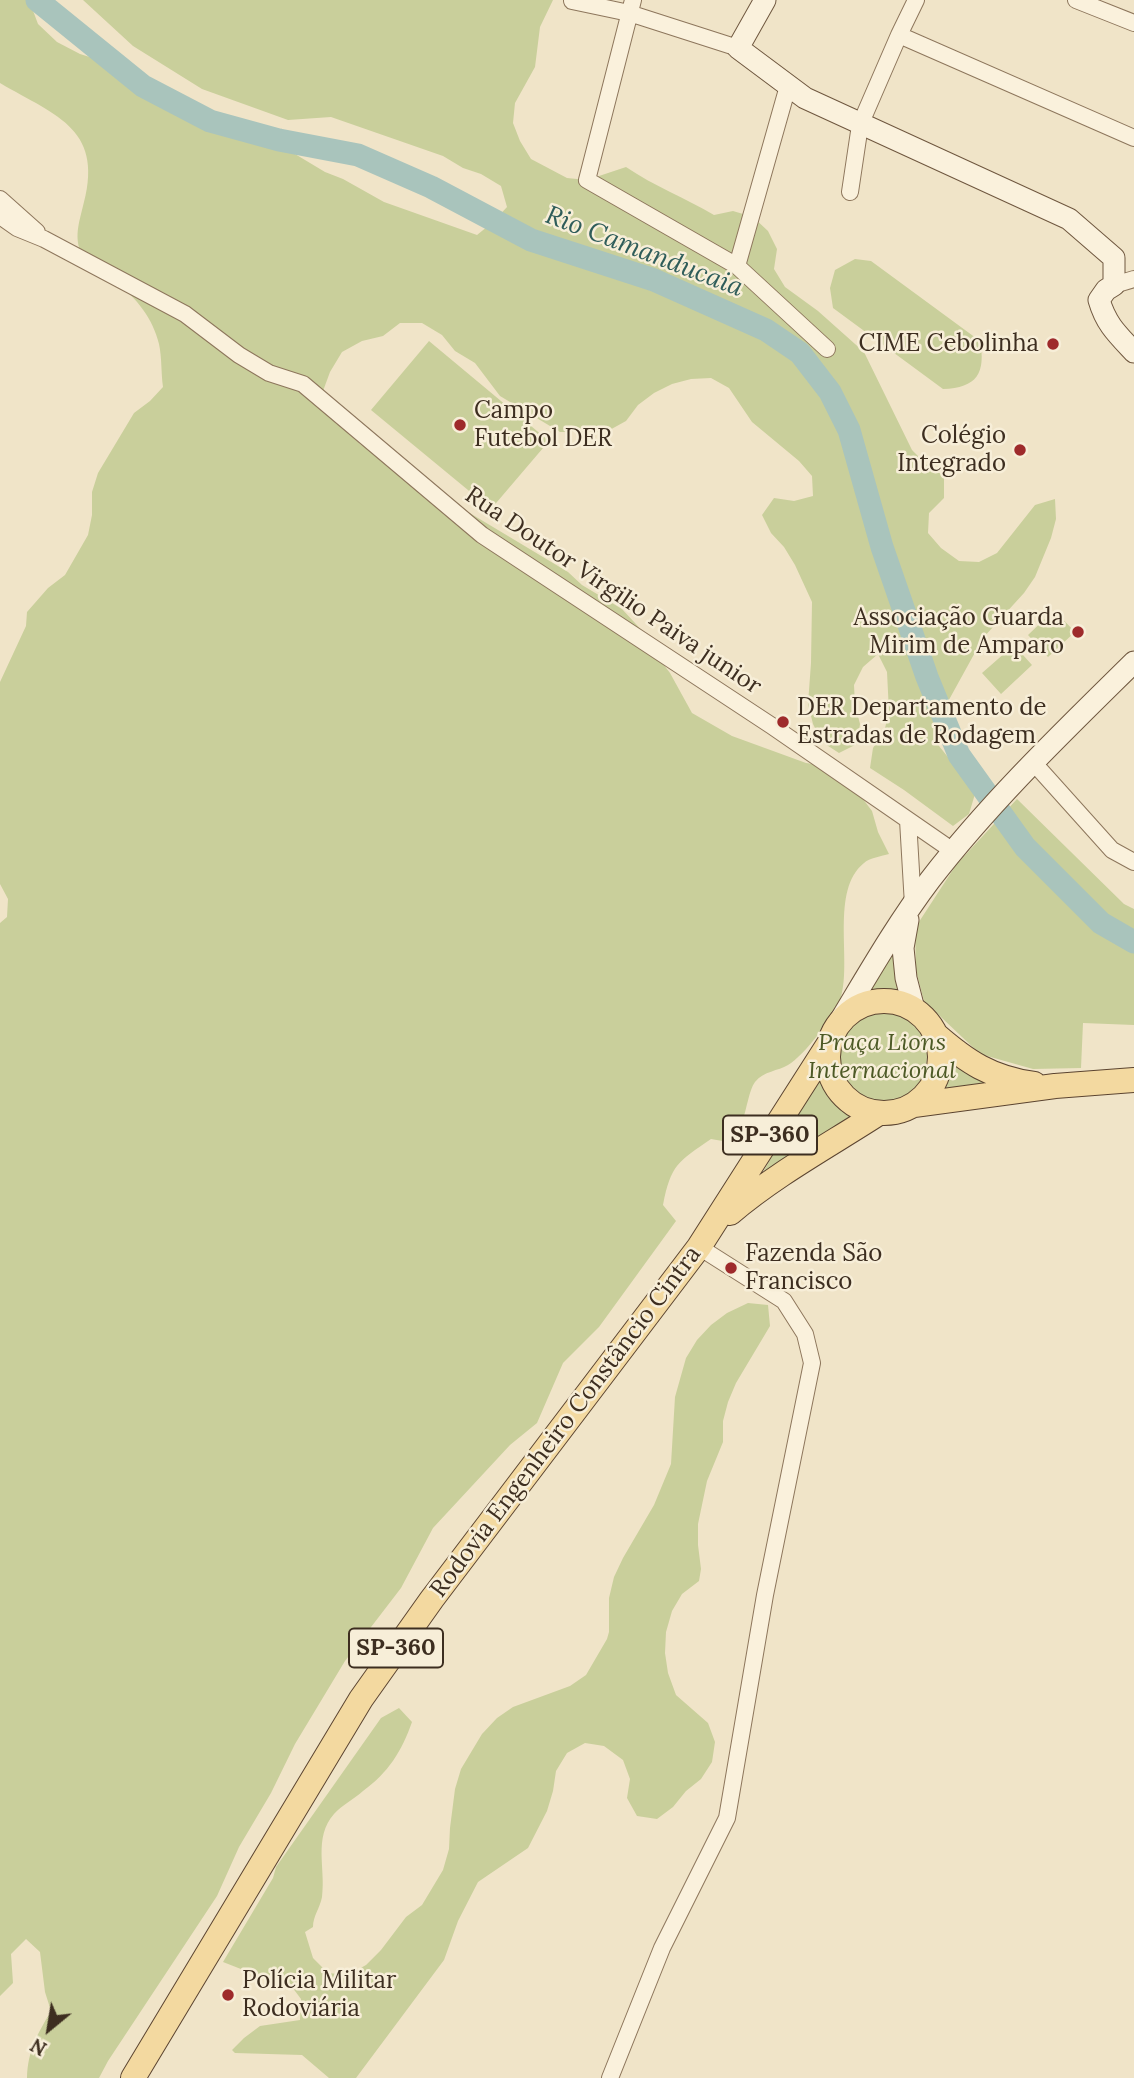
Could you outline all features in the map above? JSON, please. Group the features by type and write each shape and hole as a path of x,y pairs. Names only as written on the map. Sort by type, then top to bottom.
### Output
{"main road":[{"name":"SP-360","path":"1055,1086 1022,1082 991,1073 962,1058 914,1009 881,1001 865,1004 850,1012 834,1033 828,1061 832,1080 844,1097 860,1108 879,1113 897,1112 914,1105 1055,1086 1134,1080"},
{"name":"Rodovia Engenheiro Constâncio Cintra","path":"133,2078 374,1680 705,1238 834,1033"},
{"path":"914,1105 926,1095 940,1066 936,1034"},
{"name":"Rodovia Engenheiro Constâncio Cintra","path":"705,1238 757,1189 879,1113"}],"street":[{"path":"738,48 765,0"},
{"path":"850,192 860,125 916,0"},
{"path":"1076,0 1134,23"},
{"path":"572,1 631,6 738,48 805,99 1069,219 1114,258 1124,282 1106,290 1099,300 1104,316 1134,352"},
{"path":"631,6 587,180 737,266 827,349"},
{"path":"899,35 1134,138"},
{"path":"737,266 788,86"},
{"path":"0,199 44,239"},
{"name":"Rua Doutor Virgilio Paiva junior","path":"0,216 17,228 44,239 185,314 239,355 268,373 303,384 482,535 772,726 953,851"},
{"path":"834,1033 911,908 953,851 1010,786 1134,662"},
{"path":"1033,762 1112,850 1134,862"},
{"path":"908,820 911,908 903,948 906,978 914,1009"},
{"path":"610,2078 662,1948 727,1818 765,1595 812,1363 805,1334 784,1301 705,1238"}],"green space":[{"path":"0,0 29,0 38,24 57,42 80,54 112,64 229,129 285,148 384,202 477,235 507,207 501,186 481,174 463,168 443,156 331,117 288,120 202,89 133,46 83,0 553,0 540,27 535,67 515,103 513,123 531,159 567,178 587,180 626,167 714,215 733,211 753,217 768,231 777,249 774,269 785,287 818,311 864,352 912,450 927,465 944,476 944,498 929,513 928,533 941,548 959,561 979,562 997,553 1035,505 1055,499 1056,519 1035,577 983,638 934,727 939,746 975,794 969,814 953,826 870,768 873,748 884,732 889,712 887,672 878,654 863,667 854,685 860,724 857,744 839,753 822,742 813,724 808,704 812,602 795,565 771,533 762,515 774,498 794,501 813,496 812,476 799,461 752,422 729,388 711,378 691,379 654,393 638,405 626,421 606,432 560,432 500,396 475,363 455,351 442,335 422,323 400,323 383,336 362,341 342,352 323,391 332,414 360,444 453,499 468,512 568,572 582,585 622,609 647,636 692,713 732,736 806,763 827,766 847,778 872,811 878,832 889,854 864,863 854,875 848,890 844,926 844,982 833,1014 795,1060 755,1082 734,1143 711,1139 683,1159 673,1172 663,1205 676,1221 599,1327 563,1363 537,1423 510,1445 433,1528 401,1588 345,1661 295,1744 271,1793 239,1847 217,1896 99,2078 27,2078 34,2043 51,2011 45,1992 40,1952 26,1939 11,1954 13,1983 0,1996 0,923 7,917 8,899 0,884 0,682 26,626 27,612 48,588 65,575 88,535 92,515 92,492 98,473 134,413 163,387 159,344 148,318 131,296 90,264 80,251 78,228 88,183 87,161 82,143 72,129 58,117 0,83"},
{"path":"855,259 871,261 980,341 982,362 980,370 971,382 964,386 943,389 833,308 830,288 835,270"},
{"name":"Campo Futebol DER","path":"429,341 549,441 491,509 371,410"},
{"path":"1054,610 1075,632 1048,657 1028,635"},
{"path":"1014,645 1032,665 1001,694 982,673"},
{"path":"1017,799 1124,904 1134,909 1134,1025 1083,1023 1081,1068 1033,1069 980,1054 924,1001 916,971 915,928 956,865"},
{"path":"894,943 900,993 865,993"},
{"name":"Praça Lions Internacional","path":"882,1012 899,1015 914,1025 924,1040 927,1057 924,1074 914,1089 899,1099 882,1102 865,1099 850,1089 840,1074 837,1057 840,1040 850,1025 865,1015"},
{"path":"947,1058 1002,1087 937,1098 947,1077"},
{"path":"821,1073 832,1099 856,1116 763,1172"},
{"path":"748,1303 768,1305 770,1326 736,1383 728,1402 723,1421 723,1442 707,1481 698,1524 701,1569 699,1581 682,1594 672,1611 666,1632 668,1673 676,1695 708,1723 715,1742 712,1762 701,1779 657,1819 637,1816 627,1798 630,1779 623,1760 604,1746 585,1743 567,1753 556,1771 547,1811 528,1848 478,1882 458,1921 444,1960 356,2078 329,2078 302,2055 235,2053 232,2050 260,2026 300,2020 301,1999 289,1983 269,1980 223,1962 273,1878 276,1867 381,1718 399,1708 412,1722 404,1742 387,1769 334,1814 324,1833 322,1897 313,1927 305,1932 313,1958 328,1973 348,1975 366,1965 406,1917 422,1905 443,1870 449,1849 455,1789 461,1769 482,1734 497,1718 513,1707 570,1686 586,1675 609,1632 609,1598 614,1577 654,1505 671,1464 675,1397 686,1358 697,1340 711,1325 727,1313"}],"waterway":[{"name":"Rio Camanducaia","path":"37,0 143,86 210,121 279,140 358,155 431,187 531,240 654,280 766,330 800,353 830,392 849,430 882,547 927,677 959,755 1025,847 1101,923 1134,942"}],"place":[{"name":"CIME Cebolinha","path":"1053,344"},
{"name":"Campo Futebol DER","path":"460,425"},
{"name":"Colégio Integrado","path":"1020,450"},
{"name":"Associação Guarda Mirim de Amparo","path":"1078,632"},
{"name":"DER Departamento de Estradas de Rodagem","path":"783,722"},
{"name":"Fazenda São Francisco","path":"731,1268"},
{"name":"Polícia Militar Rodoviária","path":"228,1995"}]}
